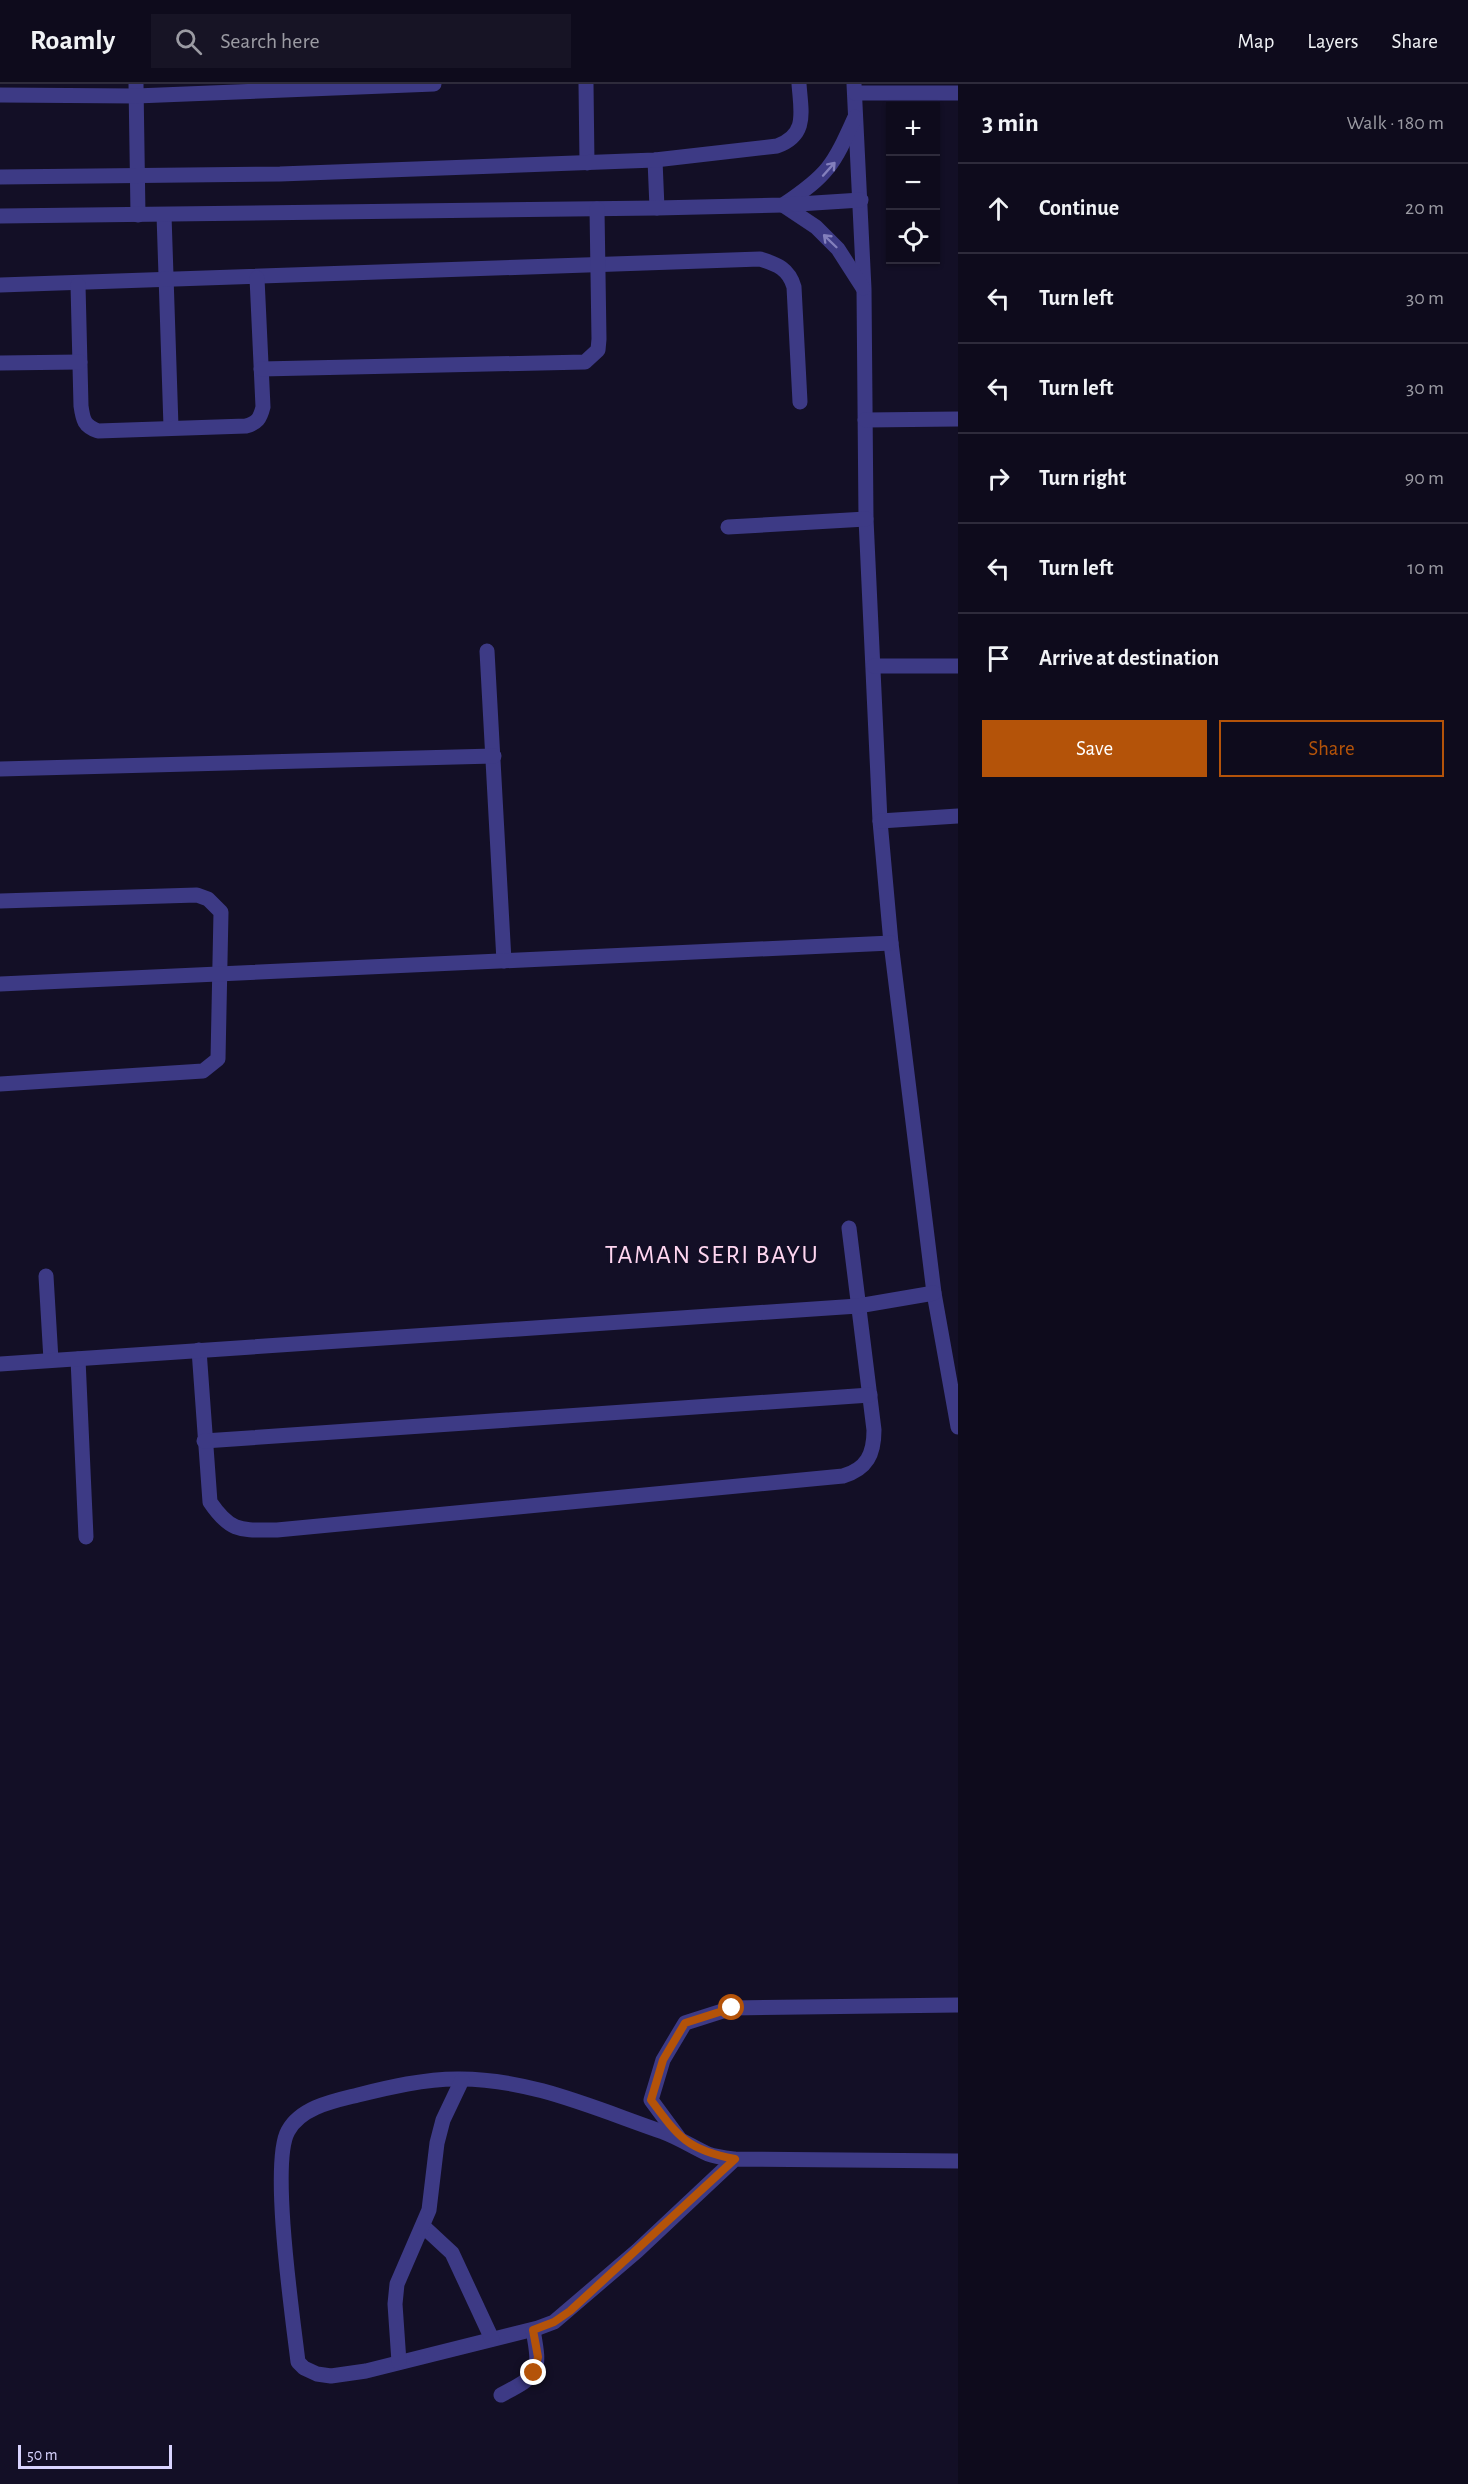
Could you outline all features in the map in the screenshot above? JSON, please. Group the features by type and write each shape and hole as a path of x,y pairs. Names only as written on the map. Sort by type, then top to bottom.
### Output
{"street":[{"path":"0,95 57,89 136,90 434,84"},
{"path":"586,84 587,163"},
{"path":"0,177 138,177 587,163 655,160 777,146 790,141 796,135 800,124 799,84"},
{"path":"958,93 855,89 864,289 866,519 880,821 891,943 934,1293 958,1427"},
{"path":"136,90 138,215"},
{"path":"783,205 816,183 836,161 857,115"},
{"path":"655,160 657,208"},
{"path":"0,216 657,208 783,205 861,200"},
{"path":"783,205 816,228 838,249 864,289"},
{"path":"261,369 585,362 598,350 597,209"},
{"path":"164,215 171,427"},
{"path":"0,285 78,285 166,279 257,278 599,263 760,259 784,269 791,277 794,287 800,402"},
{"path":"78,285 82,419 87,427 98,431 255,424 261,418 263,407 257,278"},
{"path":"0,363 80,362"},
{"path":"865,420 958,419"},
{"path":"728,527 866,519"},
{"path":"487,651 504,961"},
{"path":"874,666 958,666"},
{"path":"0,769 494,756"},
{"path":"880,821 958,816"},
{"path":"0,901 197,895 208,898 221,912 218,1059 203,1071 0,1084"},
{"path":"0,984 891,943"},
{"path":"199,1350 210,1502 224,1521 244,1530 276,1530 843,1476 857,1472 869,1461 874,1446 870,1395 849,1228"},
{"path":"46,1276 51,1360"},
{"path":"0,1364 858,1306 934,1293"},
{"path":"78,1359 86,1537"},
{"path":"204,1441 870,1395"},
{"path":"679,2138 651,2100 663,2060 685,2023 732,2008 958,2006"},
{"path":"399,2362 395,2304 398,2284 424,2227 429,2210 433,2164 442,2120 462,2080"},
{"path":"735,2159 570,2311 554,2322 533,2330 331,2376 317,2374 304,2368 298,2362 286,2259 281,2178 287,2132 297,2119 308,2111 345,2098 395,2086 462,2080 504,2083 549,2092 679,2138 709,2154 735,2159 958,2161"},
{"path":"424,2227 452,2253 492,2339"},
{"path":"501,2395 528,2381 534,2373 538,2357 533,2330"}],"district":[{"name":"TAMAN SERI BAYU","path":"712,1255"}],"route":[{"path":"534,2373 538,2357 533,2330 554,2322 570,2311 735,2159 709,2154 679,2138 651,2100 663,2060 685,2023 732,2008"}]}
